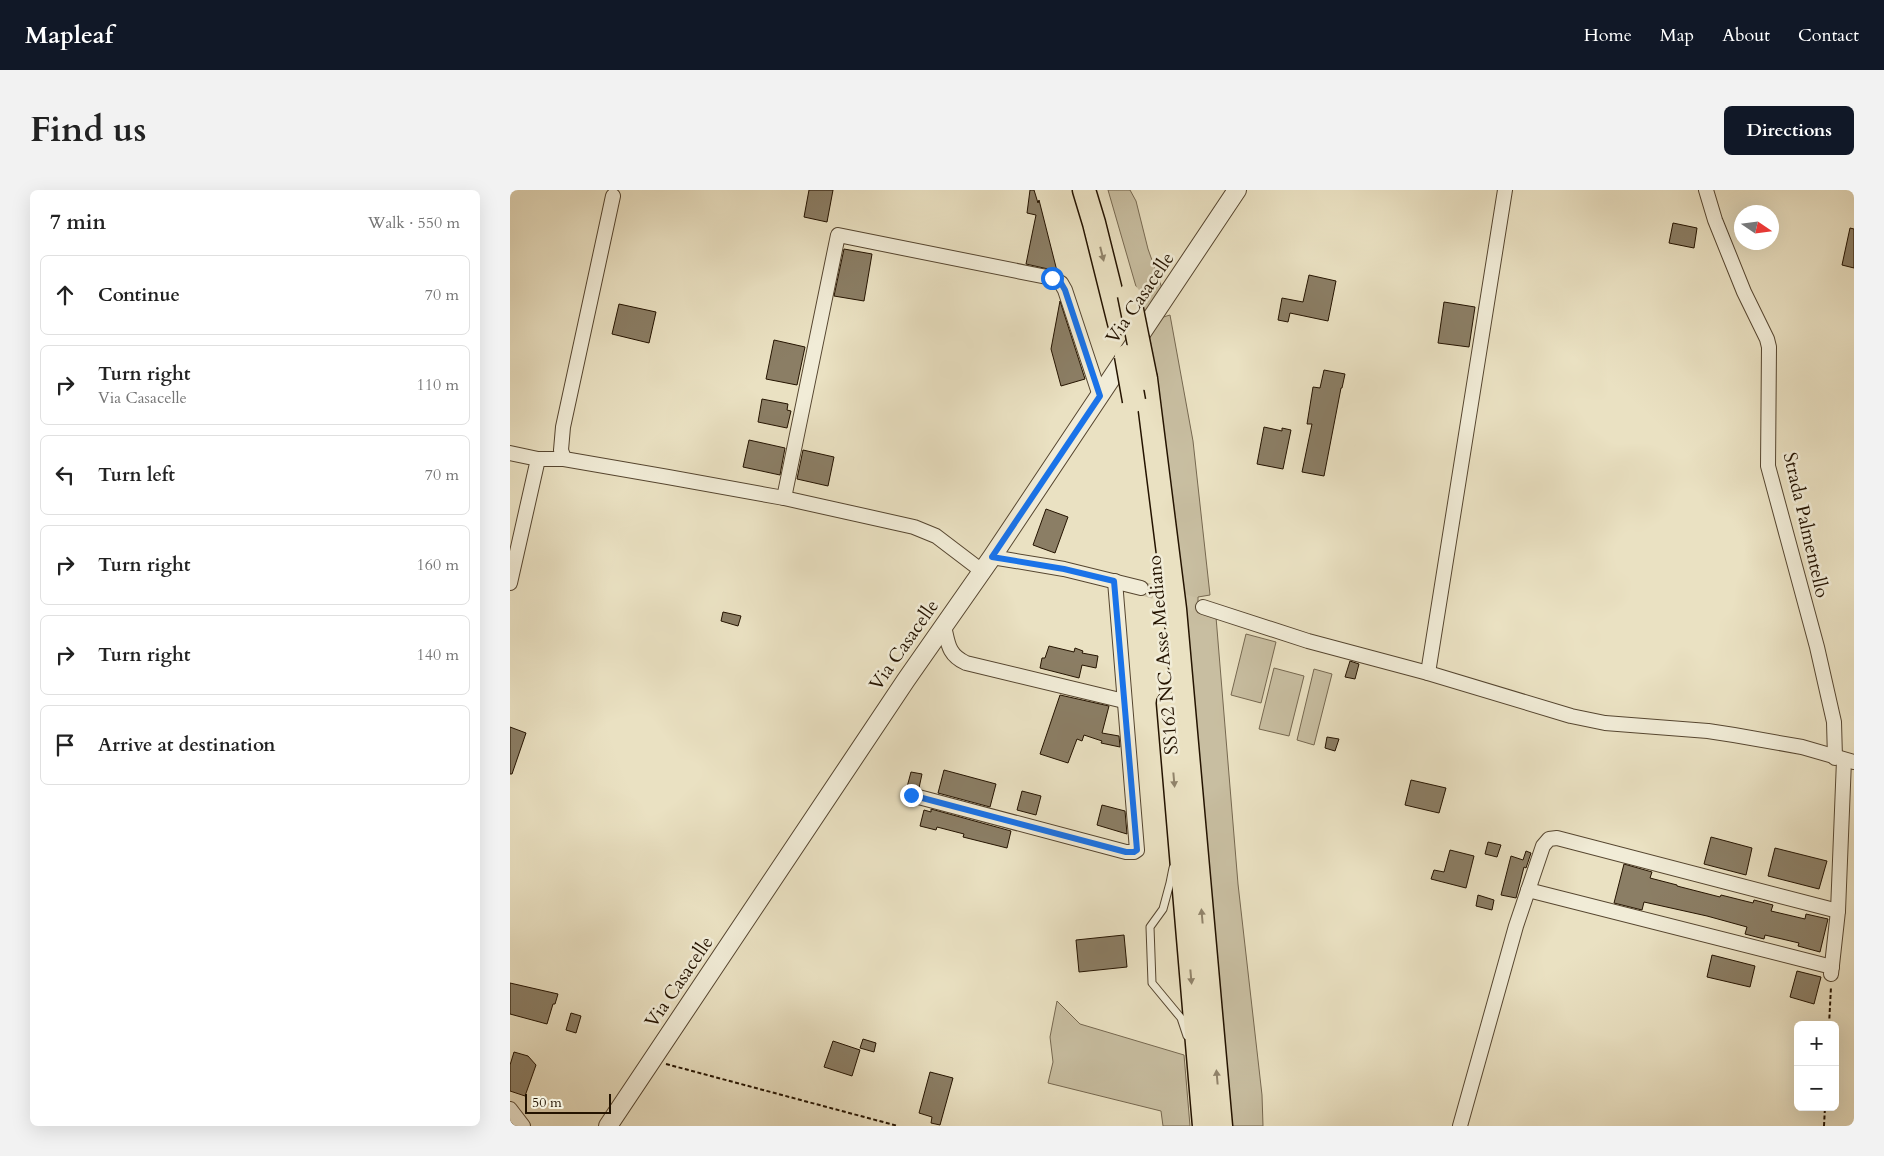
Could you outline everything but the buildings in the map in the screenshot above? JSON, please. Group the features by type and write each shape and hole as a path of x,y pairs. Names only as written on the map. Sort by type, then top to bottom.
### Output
{"highway":[{"name":"SS162 NC Asse Mediano","path":"1084,190 1119,323 1134,401 1156,561 1204,1126"},
{"name":"SS162 NC Asse Mediano","path":"1099,190 1129,295 1146,379 1176,609 1221,1126"}],"street":[{"name":"Via Casacelle","path":"608,1126 1238,190"},
{"path":"1428,673 1505,190"},
{"name":"Strada Palmentello","path":"1706,190 1715,220 1744,292 1768,339 1768,466 1817,647 1844,760 1838,911 1832,970"},
{"path":"564,459 561,450 563,427 613,196"},
{"path":"784,498 838,235 1052,278 1061,283 1100,396"},
{"path":"510,453 538,459 564,459 784,498 914,527 936,536 987,564 1064,569 1140,588"},
{"path":"510,583 538,459"},
{"path":"911,795 1126,852 1137,850 1138,843 1114,581"},
{"path":"1203,607 1308,641 1428,673 1571,716 1605,723 1734,736 1802,747 1844,760"},
{"path":"944,626 952,654 958,660 1124,701"},
{"path":"1460,1126 1513,935 1543,846 1549,839 1557,838 1838,911"},
{"path":"1528,890 1832,970"},
{"path":"510,1109 524,1126"}],"lane":[{"path":"1178,831 1170,883 1162,909 1150,927 1152,983 1181,1018 1190,1043 1202,1099"}],"path":[{"path":"1829,1021 1832,970"},
{"path":"652,1060 898,1126"},
{"path":"1824,1126 1825,1111"}],"shaded area":[{"path":"1108,190 1130,190 1136,201 1148,249 1163,291 1159,299 1144,314"},
{"path":"1170,315 1193,441 1210,595 1198,597 1198,612 1216,617 1238,884 1262,1095 1263,1126 1227,1126 1146,338 1160,318"},
{"path":"1246,634 1276,642 1261,703 1231,695"},
{"path":"1274,668 1304,676 1289,736 1259,729"},
{"path":"1314,669 1332,674 1314,745 1297,740"},
{"path":"1057,1001 1080,1024 1184,1055 1190,1126 1163,1126 1161,1111 1048,1083 1053,1062 1050,1037"}],"tunnel":[{"path":"1141,588 1203,607"}],"route":[{"path":"911,795 1126,852 1137,850 1138,843 1114,581 1064,569 992,557 1100,396 1065,290 1061,283 1052,278"}]}
